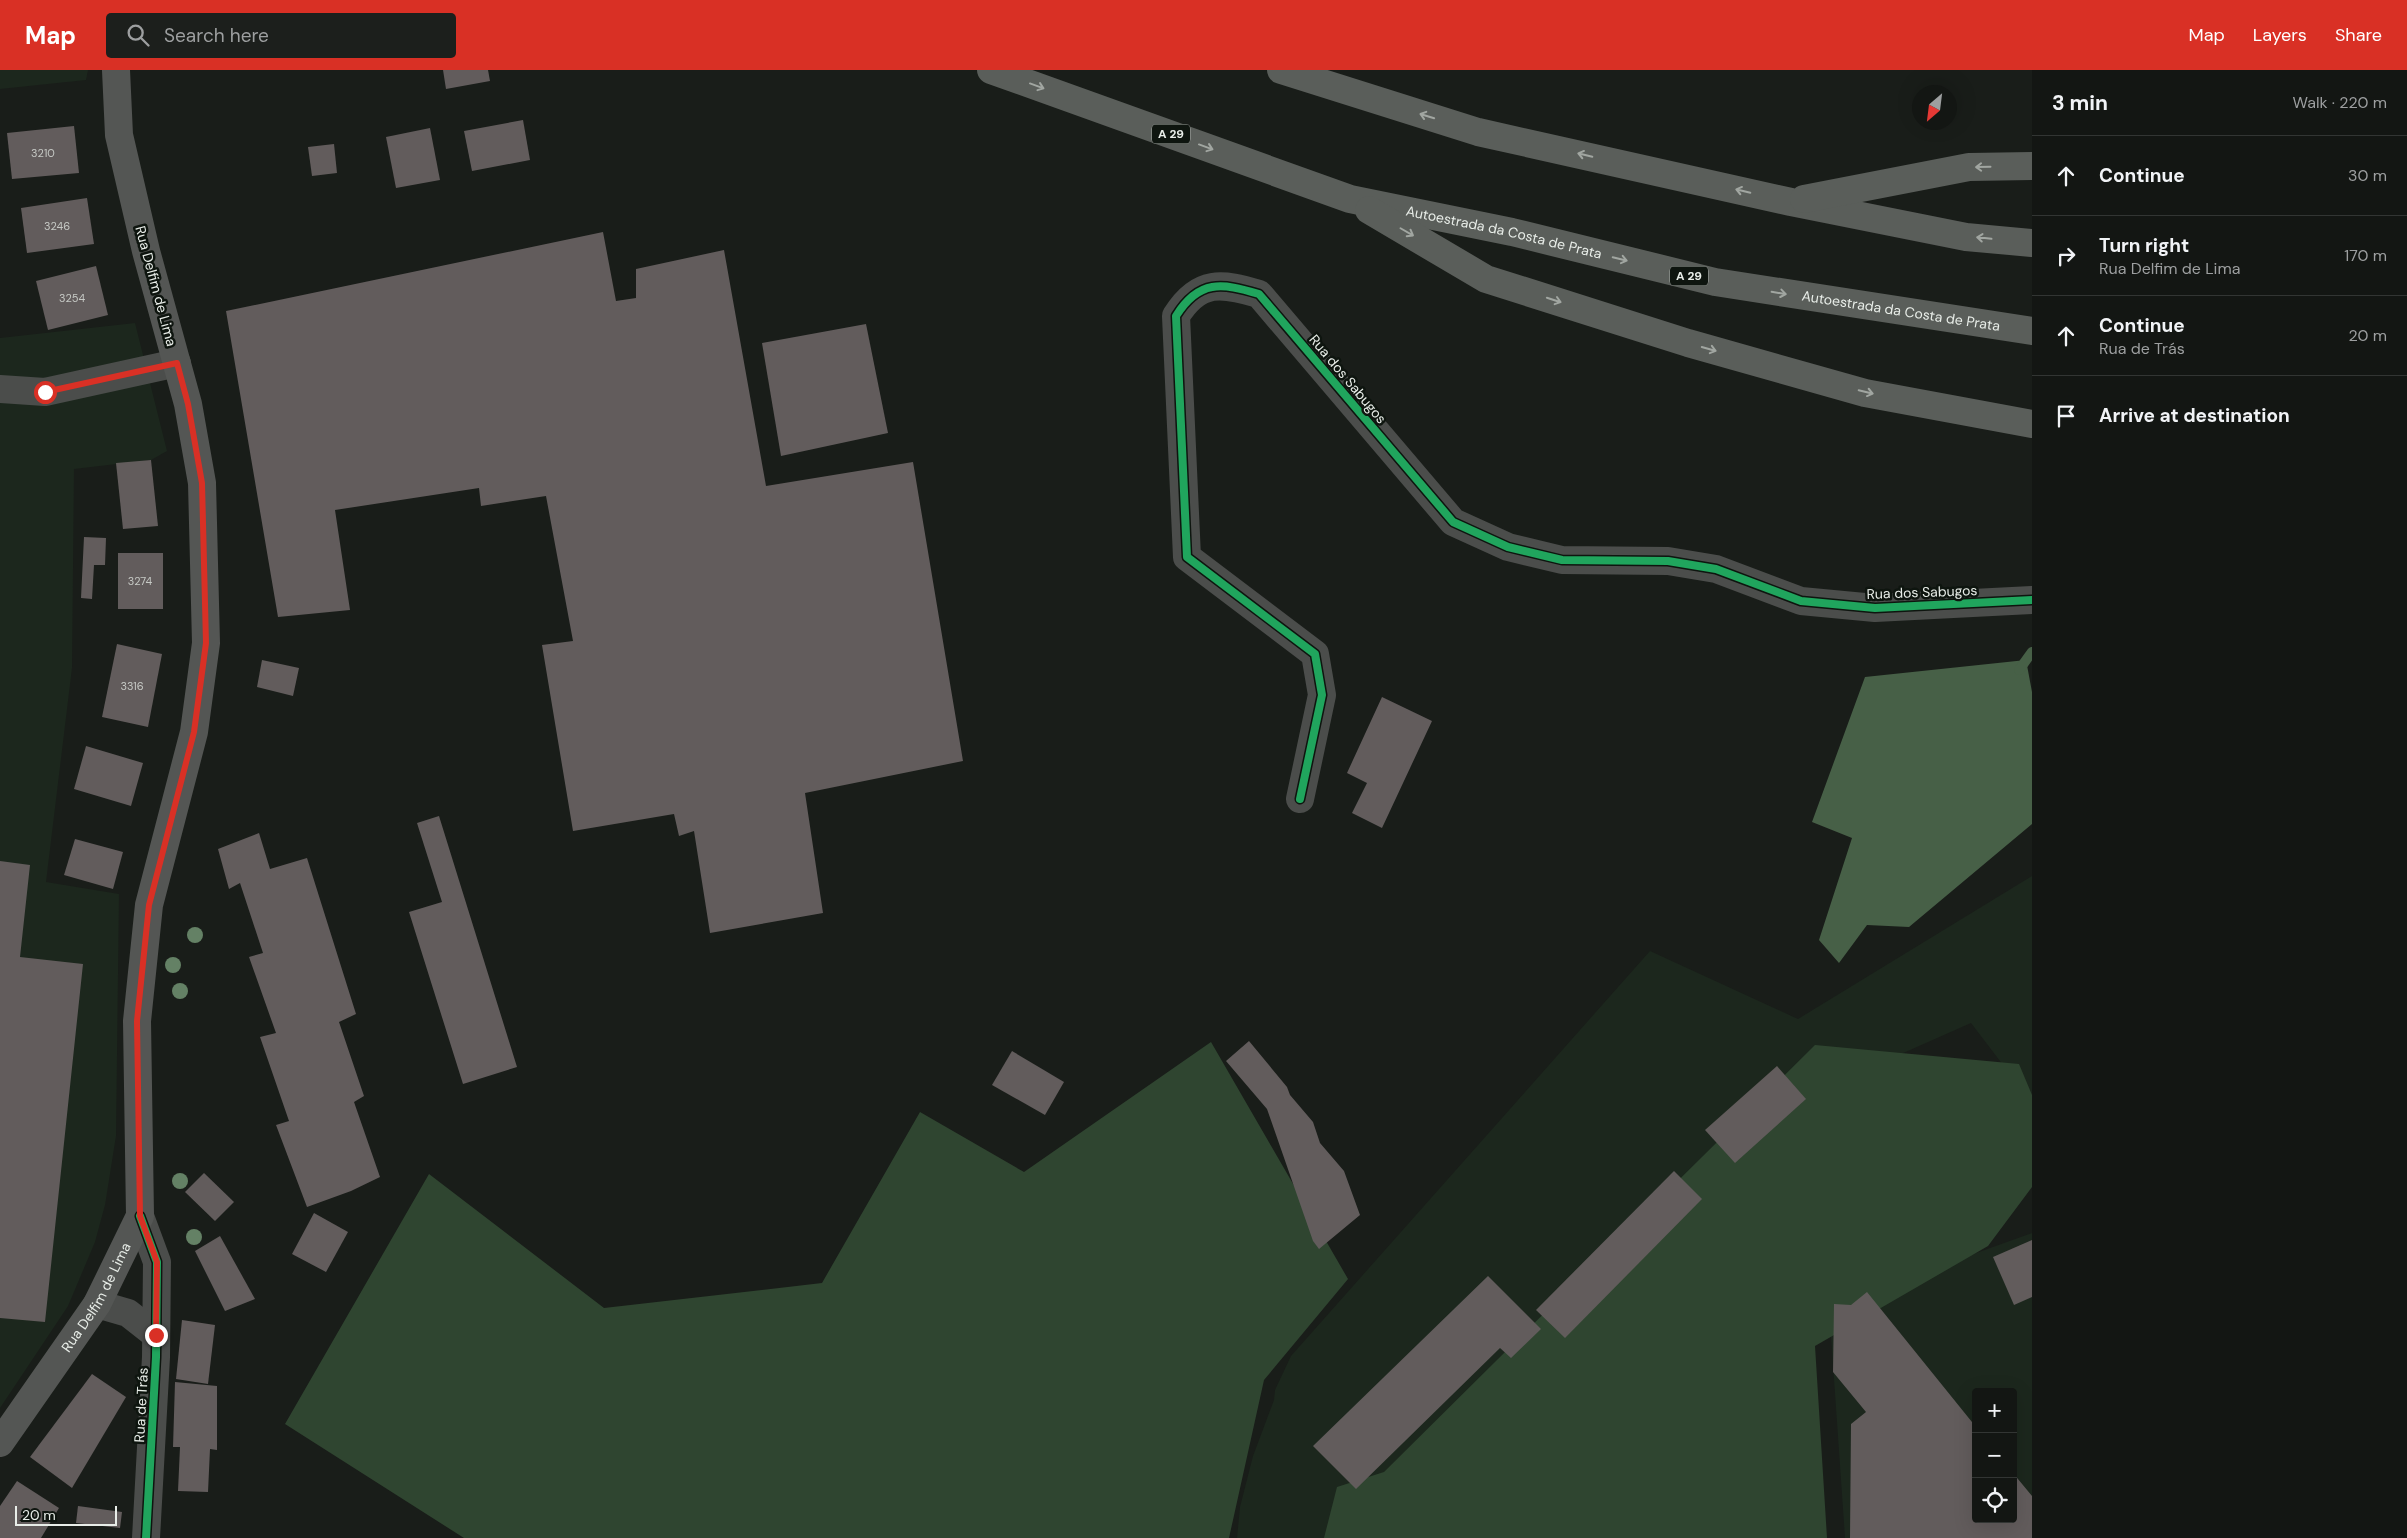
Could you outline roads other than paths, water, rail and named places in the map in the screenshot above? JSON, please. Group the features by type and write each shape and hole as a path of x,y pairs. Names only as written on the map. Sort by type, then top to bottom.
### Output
{"highway":[{"name":"Autoestrada da Costa de Prata","path":"991,70 1350,199 1512,232 1715,282 2032,331"},
{"path":"1280,70 1478,132 1791,202 1966,236 2032,243"},
{"path":"1791,202 1970,167 2032,166"},
{"path":"1350,199 1486,279 1688,343 1866,393 2032,424"}],"main road":[{"name":"Rua Delfim de Lima","path":"4,1429 97,1304 140,1216 137,1021 149,905 194,732 206,643 202,483 188,404 146,251 119,135 116,70"}],"street":[{"name":"Rua dos Sabugos","path":"1300,799 1322,694 1315,654 1187,557 1176,316 1185,301 1207,286 1230,285 1259,294 1452,522 1508,547 1562,560 1668,561 1716,570 1801,601 1866,607 2032,600"},
{"path":"0,389 45,392 177,363"},
{"name":"Rua de Trás","path":"140,1216 157,1262 156,1335 146,1538"},
{"path":"97,1304 128,1313 156,1335"}],"waterway":[{"path":"2019,670 2032,652"}]}
